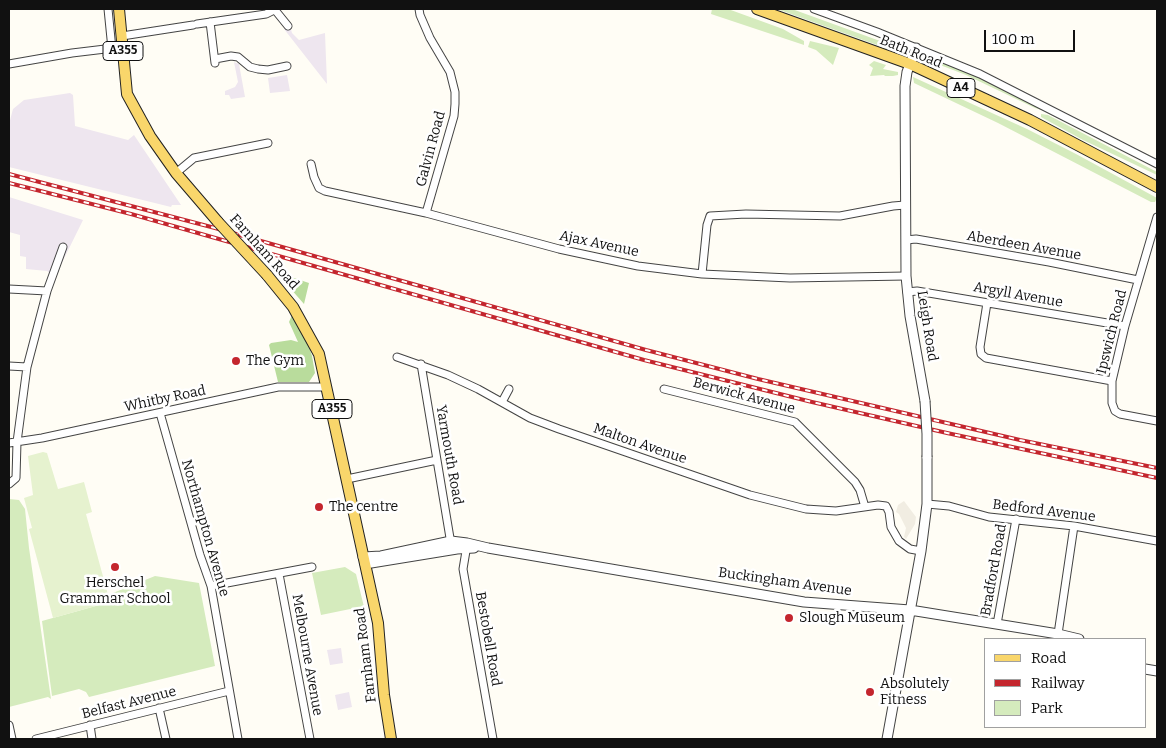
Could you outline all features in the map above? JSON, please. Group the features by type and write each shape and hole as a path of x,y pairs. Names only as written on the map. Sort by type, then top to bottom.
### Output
{"main road":[{"name":"Farnham Road","path":"119,9 122,36 117,48 127,94 150,136 176,173 218,222 267,274 293,307 319,354 328,388 378,623 384,695 391,739"},
{"name":"Bath Road","path":"757,9 910,64 1030,120 1157,187"}],"street":[{"path":"9,64 72,53 117,48 108,9"},
{"name":"Galvin Road","path":"419,9 430,38 450,72 455,104 454,116 426,213"},
{"path":"814,9 916,48 996,82 1157,164"},
{"path":"122,36 266,14 275,10 288,26"},
{"path":"210,22 215,61 231,56 238,57 250,66 258,69 268,70 287,66"},
{"name":"Leigh Road","path":"887,739 921,551 927,504 928,434 925,401 906,276 906,72 916,48"},
{"path":"176,173 194,158 256,143 268,143"},
{"name":"Ajax Avenue","path":"311,164 314,177 320,188 325,191 426,213 602,259 638,266 702,274 790,278 906,276"},
{"path":"702,274 707,225 710,216 746,214 840,216 905,205"},
{"name":"Ipswich Road","path":"1157,218 1125,326 1112,381 1112,403 1115,410 1120,414 1157,421"},
{"name":"Aberdeen Avenue","path":"906,240 916,239 1050,262 1138,280"},
{"path":"9,484 16,478 17,442 27,367 47,291 63,247"},
{"path":"9,289 47,291"},
{"name":"Argyll Avenue","path":"907,292 917,291 1125,326"},
{"path":"987,302 980,347 981,354 986,358 1112,381"},
{"name":"Malton Avenue","path":"397,357 421,364 478,389 530,418 711,483 767,500 806,509 836,511 878,505 886,506 889,512 891,527 899,541 910,549 921,551"},
{"name":"Yarmouth Road","path":"421,364 452,545"},
{"path":"9,366 27,367"},
{"name":"Whitby Road","path":"9,443 278,387 328,388"},
{"path":"502,402 509,389"},
{"name":"Berwick Avenue","path":"664,389 796,422 855,482 860,490 865,507"},
{"name":"Northampton Avenue","path":"160,413 197,546 211,586 238,739"},
{"path":"347,478 437,460"},
{"name":"Bedford Avenue","path":"927,504 949,506 989,517 1074,526 1157,541"},
{"name":"Bradford Road","path":"997,624 1016,519"},
{"path":"1058,634 1074,526"},
{"name":"Buckingham Avenue","path":"364,561 381,556 452,545 488,548 804,602 910,610 1075,638"},
{"name":"Bestobell Road","path":"467,546 463,569 493,739"},
{"path":"211,586 312,568"},
{"name":"Melbourne Avenue","path":"279,574 310,739"},
{"name":"Belfast Avenue","path":"36,739 229,691"},
{"path":"159,708 166,739"},
{"path":"90,725 92,739"},
{"path":"9,726 12,739"}],"shaded area":[{"path":"290,26 292,33 299,40 325,33 327,84 284,29"},
{"path":"234,62 239,64 245,97 231,99 229,95 225,95 225,91 235,87 238,82"},
{"path":"287,75 290,91 270,93 268,78"},
{"path":"70,93 73,95 75,126 128,140 134,135 181,205 172,205 171,207 9,167 9,124 13,109 24,100"},
{"path":"9,197 83,220 55,277 47,271 26,269 26,257 20,256 20,235 9,232"},
{"path":"904,501 916,517 915,524 906,539 904,537 906,528 896,512 898,505"},
{"path":"341,648 343,663 330,665 327,650"},
{"path":"349,692 352,707 338,710 335,695"}],"green space":[{"path":"712,9 728,9 783,29 804,41 804,45 711,14"},
{"path":"777,9 792,9 902,49 902,54"},
{"path":"810,41 839,48 833,65 816,50 808,47"},
{"path":"926,55 973,75 1048,112 1035,108 966,75 922,58"},
{"path":"874,61 886,65 883,69 898,72 898,75 870,76 873,68 869,65"},
{"path":"913,77 1027,129 1076,154 1157,198 1155,202 1151,202 998,123 914,83"},
{"path":"1041,114 1048,115 1157,172 1157,175 1083,140 1041,117"},
{"path":"276,272 309,283 304,304"},
{"path":"292,315 308,344 312,356 315,373 309,382 278,382 269,345 271,343 291,340 298,342 289,322"},
{"path":"43,452 47,453 58,489 84,482 92,512 86,514 110,602 53,618 29,529 32,528 24,498 33,495 28,456"},
{"path":"9,499 19,500 25,509 51,699 48,697 9,707"},
{"path":"345,567 356,574 371,646 367,647 360,607 321,615 312,573"},
{"path":"155,576 199,583 215,666 89,697 86,692 79,689 52,696 42,621 110,602 108,595"}],"railway":[{"path":"9,174 215,228 646,350 758,379 1020,440 1157,468"},
{"path":"9,183 131,214 644,360 812,402 1157,478"}],"place":[{"name":"The Gym","path":"236,361"},
{"name":"The centre","path":"319,507"},
{"name":"Herschel Grammar School","path":"115,567"},
{"name":"Slough Museum","path":"789,618"},
{"name":"Absolutely Fitness","path":"870,692"}]}
